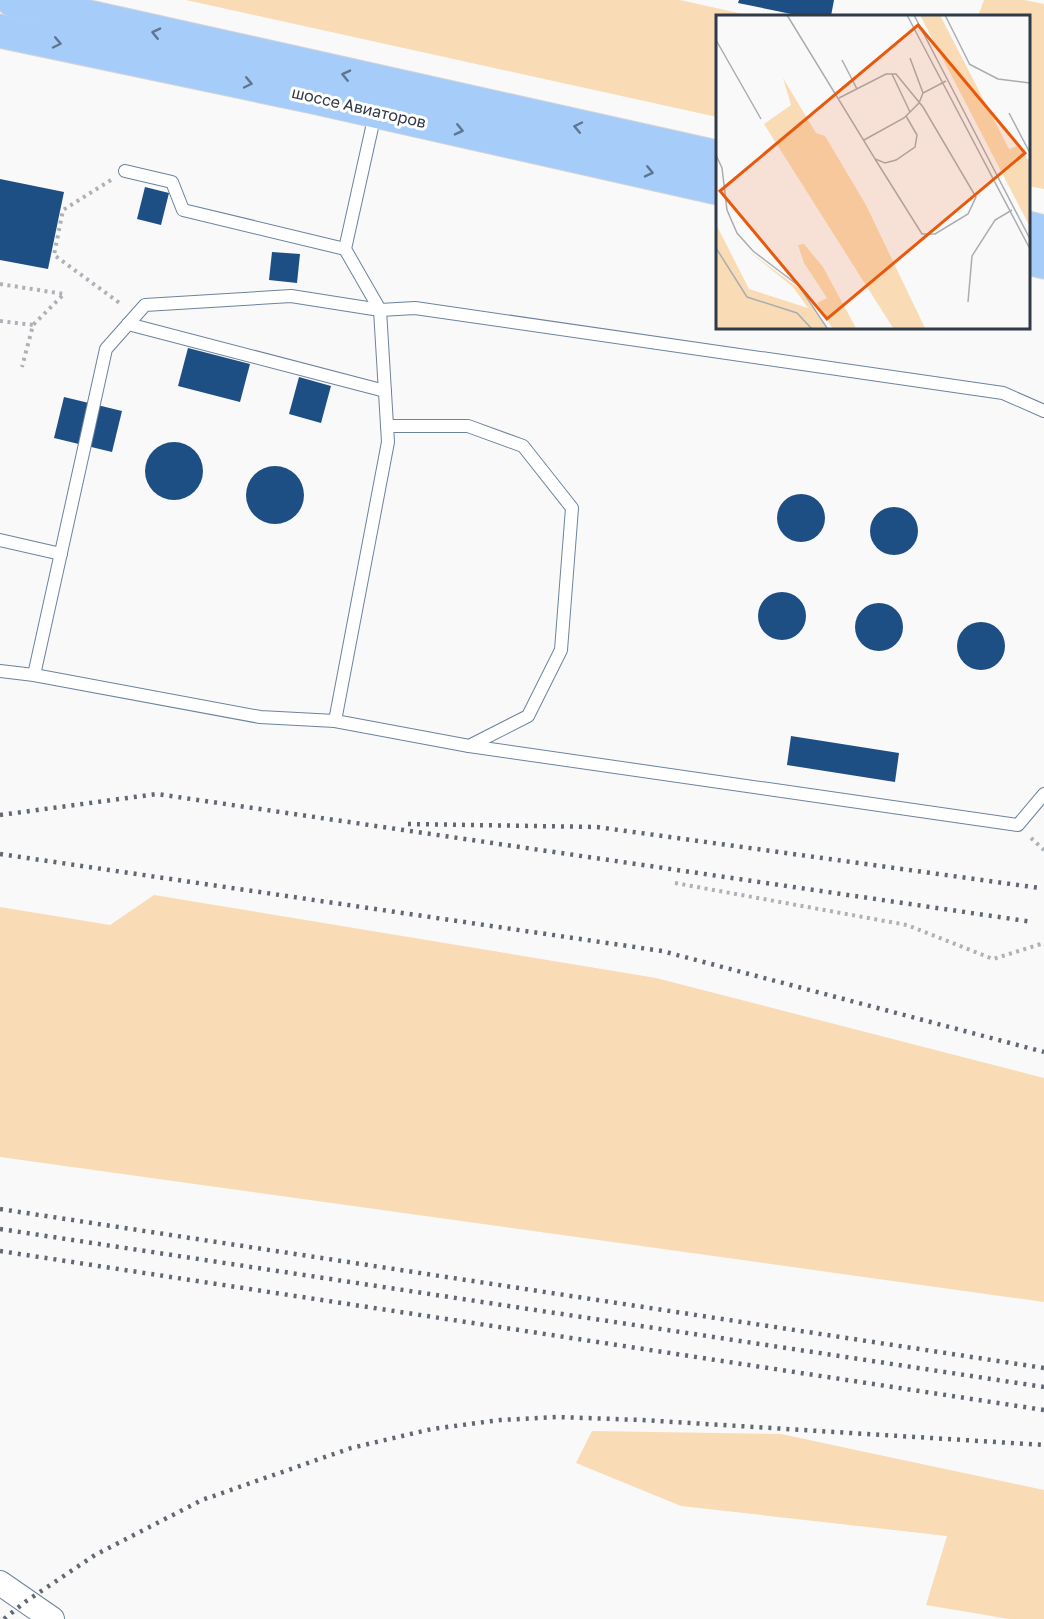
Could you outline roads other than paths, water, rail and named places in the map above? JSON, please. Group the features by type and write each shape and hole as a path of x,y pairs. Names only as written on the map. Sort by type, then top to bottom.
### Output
{"main road":[{"name":"шоссе Авиаторов","path":"13,0 716,188"},
{"name":"шоссе Авиаторов","path":"0,31 313,96 378,97 716,157"},
{"path":"1029,228 1044,232"},
{"path":"1029,258 1044,262"}],"street":[{"path":"0,1583 52,1619"}],"lane":[{"path":"335,721 388,442 380,310 345,249 378,97"},
{"path":"125,171 171,182 183,210 345,249"},
{"path":"34,675 106,349 145,305 291,296 380,310 415,308 1003,393 1044,411"},
{"path":"132,319 385,391"},
{"path":"387,426 468,426 523,446 572,508 561,650 528,716 470,746"},
{"path":"0,540 61,554"},
{"path":"0,671 34,675 260,717 335,721 470,746 1018,825 1044,794"}],"railway":[{"path":"0,815 157,794 1033,922"},
{"path":"408,824 597,827 1040,888"},
{"path":"0,854 662,951 1044,1052"},
{"path":"0,1209 1044,1368"},
{"path":"0,1229 1044,1387"},
{"path":"0,1251 1044,1410"},
{"path":"4,1619 25,1602 95,1555 202,1500 351,1448 432,1429 500,1420 558,1417 642,1420 1044,1445"}]}
